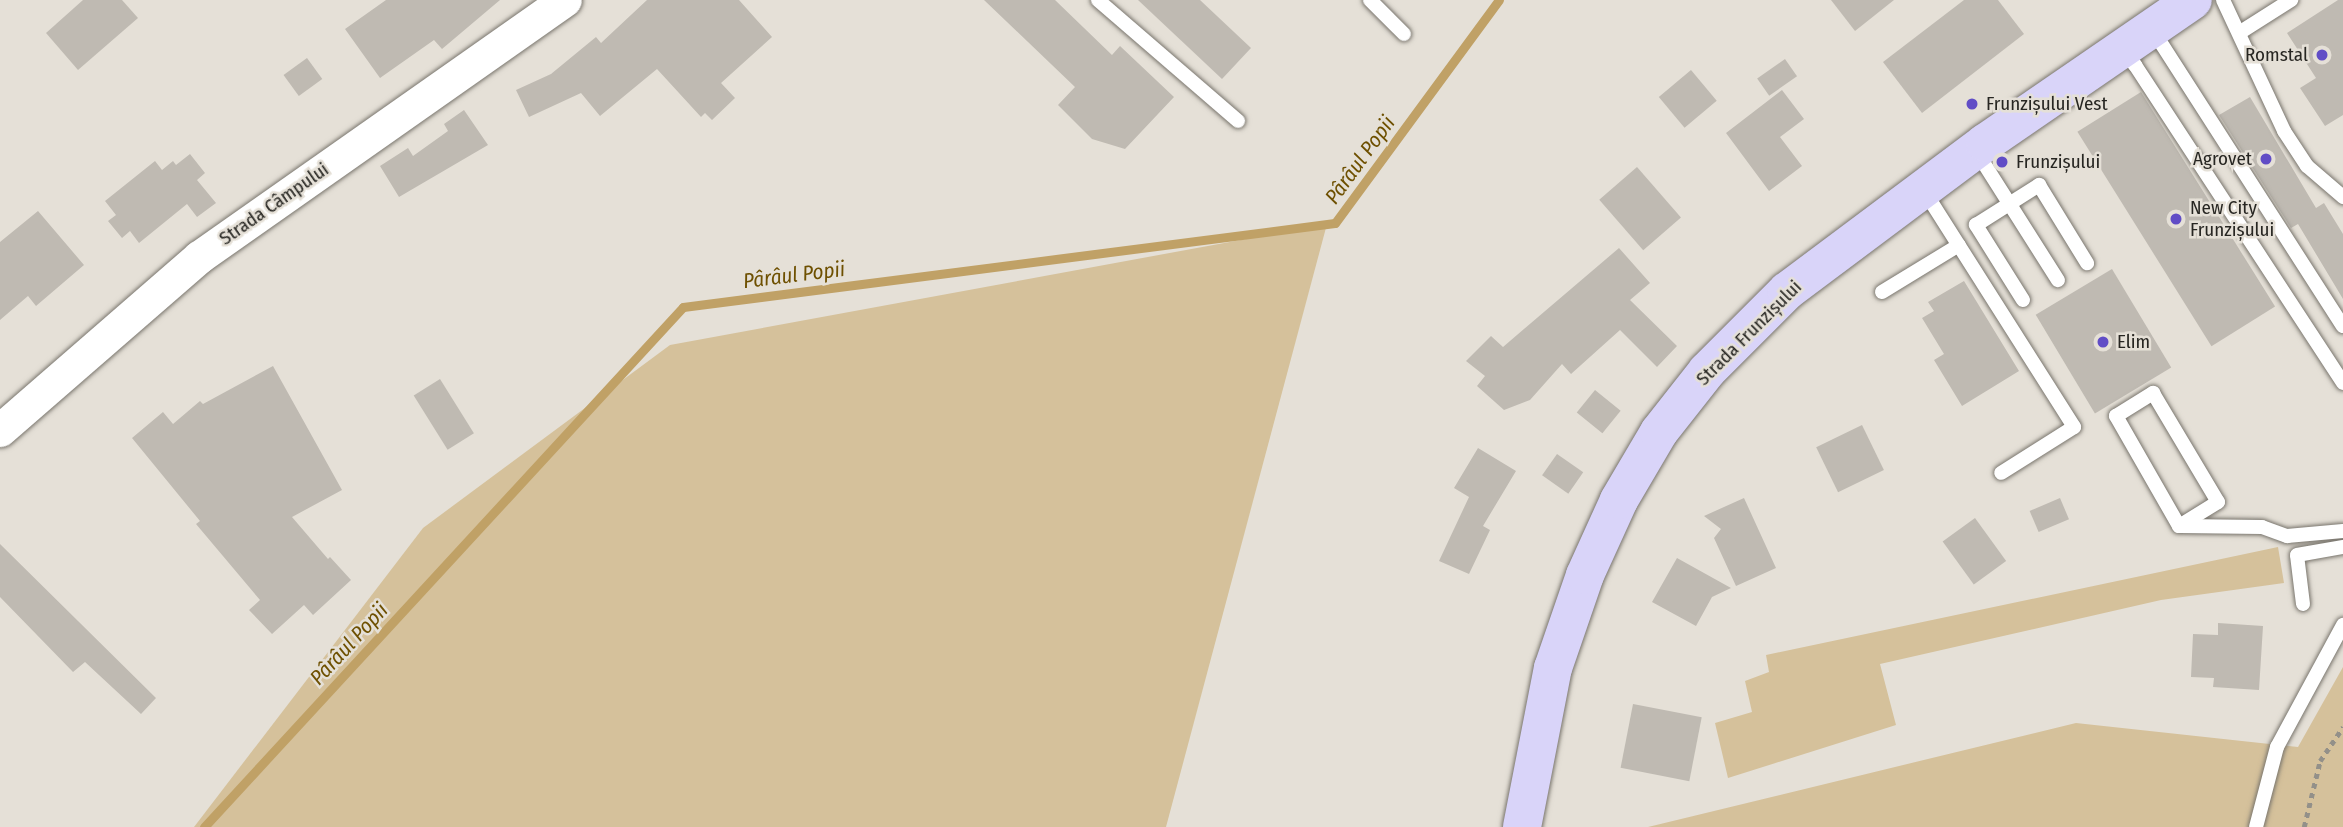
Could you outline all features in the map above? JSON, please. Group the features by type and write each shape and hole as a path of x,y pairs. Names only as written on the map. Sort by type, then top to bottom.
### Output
{"main road":[{"name":"Strada Frunzișului","path":"1522,827 1553,668 1569,615 1619,499 1659,432 1707,371 1787,291 1976,150 2193,0"}],"street":[{"name":"Strada Câmpului","path":"0,430 199,257 565,0"}],"lane":[{"path":"1098,0 1238,121"},
{"path":"1370,0 1405,34"},
{"path":"2223,0 2284,131 2306,166 2342,195"},
{"path":"2239,33 2291,0"},
{"path":"2151,28 2343,326"},
{"path":"2120,49 2135,65 2343,383"},
{"path":"1976,150 2058,280"},
{"path":"2023,300 1976,225 2039,185 2087,263"},
{"path":"1923,188 2074,427 2001,472"},
{"path":"1882,292 1959,245"},
{"path":"2153,393 2218,502 2179,526 2116,416 2153,393"},
{"path":"2179,526 2262,527 2287,536 2343,531"},
{"path":"2303,604 2297,555 2343,547"},
{"path":"2256,827 2277,747 2343,625"}],"path":[{"path":"2304,827 2320,761 2343,727"}],"shaded area":[{"path":"1327,224 1166,827 194,827 423,528 670,345"},
{"path":"2278,547 2284,583 2161,600 1880,664 1896,725 1728,778 1715,723 1752,712 1745,681 1769,672 1766,655"},
{"path":"2343,667 2343,827 1648,827 2076,723 2298,747"}],"building":[{"path":"83,0 122,0 138,18 78,70 46,33"},
{"path":"386,0 500,0 442,49 434,40 380,78 345,29"},
{"path":"647,0 739,0 772,37 721,83 735,98 712,120 705,113 701,117 657,69 600,116 581,93 529,117 516,90 551,74 596,37 601,43"},
{"path":"984,0 1055,0 1112,55 1120,46 1174,97 1125,149 1092,139 1058,105 1075,87"},
{"path":"1138,0 1200,0 1251,48 1222,79"},
{"path":"1831,0 1894,0 1855,31"},
{"path":"1964,0 1998,0 2024,34 1922,113 1883,62"},
{"name":"Romstal","path":"2338,0 2343,0 2343,115 2325,126 2300,88 2316,78 2287,33"},
{"path":"307,58 322,79 299,96 284,75"},
{"path":"1785,59 1797,76 1769,96 1757,79"},
{"path":"1691,70 1717,101 1685,128 1659,97"},
{"path":"1782,90 1804,119 1780,137 1802,166 1769,191 1726,133"},
{"name":"New City Frunzișului","path":"2141,92 2275,307 2211,346 2077,132"},
{"name":"Agrovet","path":"2250,97 2316,208 2324,203 2343,234 2343,299 2298,224 2291,228 2219,115"},
{"path":"464,110 488,145 399,197 380,166 408,148 413,156 448,131 444,124"},
{"path":"190,154 205,173 197,180 216,203 197,217 187,204 139,243 130,231 122,238 108,221 116,215 105,201 155,161 162,170 173,161 176,165"},
{"path":"1637,167 1681,218 1643,250 1599,200"},
{"path":"38,211 84,265 36,306 28,296 0,320 0,242"},
{"path":"1619,248 1650,283 1630,300 1677,346 1657,367 1620,330 1571,374 1562,364 1530,400 1504,410 1477,386 1485,376 1466,361 1491,336 1503,347"},
{"name":"Elim","path":"2112,269 2171,368 2095,413 2036,315"},
{"path":"1964,281 2019,371 1962,406 1934,360 1944,354 1922,318 1934,311 1928,302"},
{"path":"273,366 342,490 292,517 328,559 330,557 351,580 313,615 304,605 272,634 249,610 260,600 196,524 200,521 132,438 163,412 173,424 200,401 203,404"},
{"path":"440,379 474,433 448,450 414,395"},
{"path":"1595,390 1621,411 1602,433 1577,413"},
{"path":"1862,425 1884,470 1838,492 1816,447"},
{"path":"1478,448 1516,471 1483,526 1490,530 1469,574 1439,561 1469,497 1454,488"},
{"path":"1557,454 1583,472 1568,494 1542,475"},
{"path":"1744,498 1776,568 1736,586 1714,538 1721,529 1704,516"},
{"path":"2060,498 2069,519 2039,532 2030,511"},
{"path":"1975,518 2006,561 1974,584 1943,542"},
{"path":"0,544 156,698 141,714 85,662 73,672 0,597"},
{"path":"1677,558 1731,588 1712,597 1696,626 1652,602"},
{"path":"2218,623 2263,626 2259,690 2213,687 2214,678 2191,677 2193,634 2218,635"},
{"path":"1633,704 1702,717 1689,781 1621,768"}],"waterway":[{"name":"Pârâul Popii","path":"204,827 683,307 1335,223 1499,0"}],"place":[{"name":"Romstal","path":"2322,55"},
{"name":"Frunzișului Vest","path":"1972,104"},
{"name":"Agrovet","path":"2266,159"},
{"name":"Frunzișului","path":"2002,162"},
{"name":"New City Frunzișului","path":"2176,219"},
{"name":"Elim","path":"2103,342"}]}
